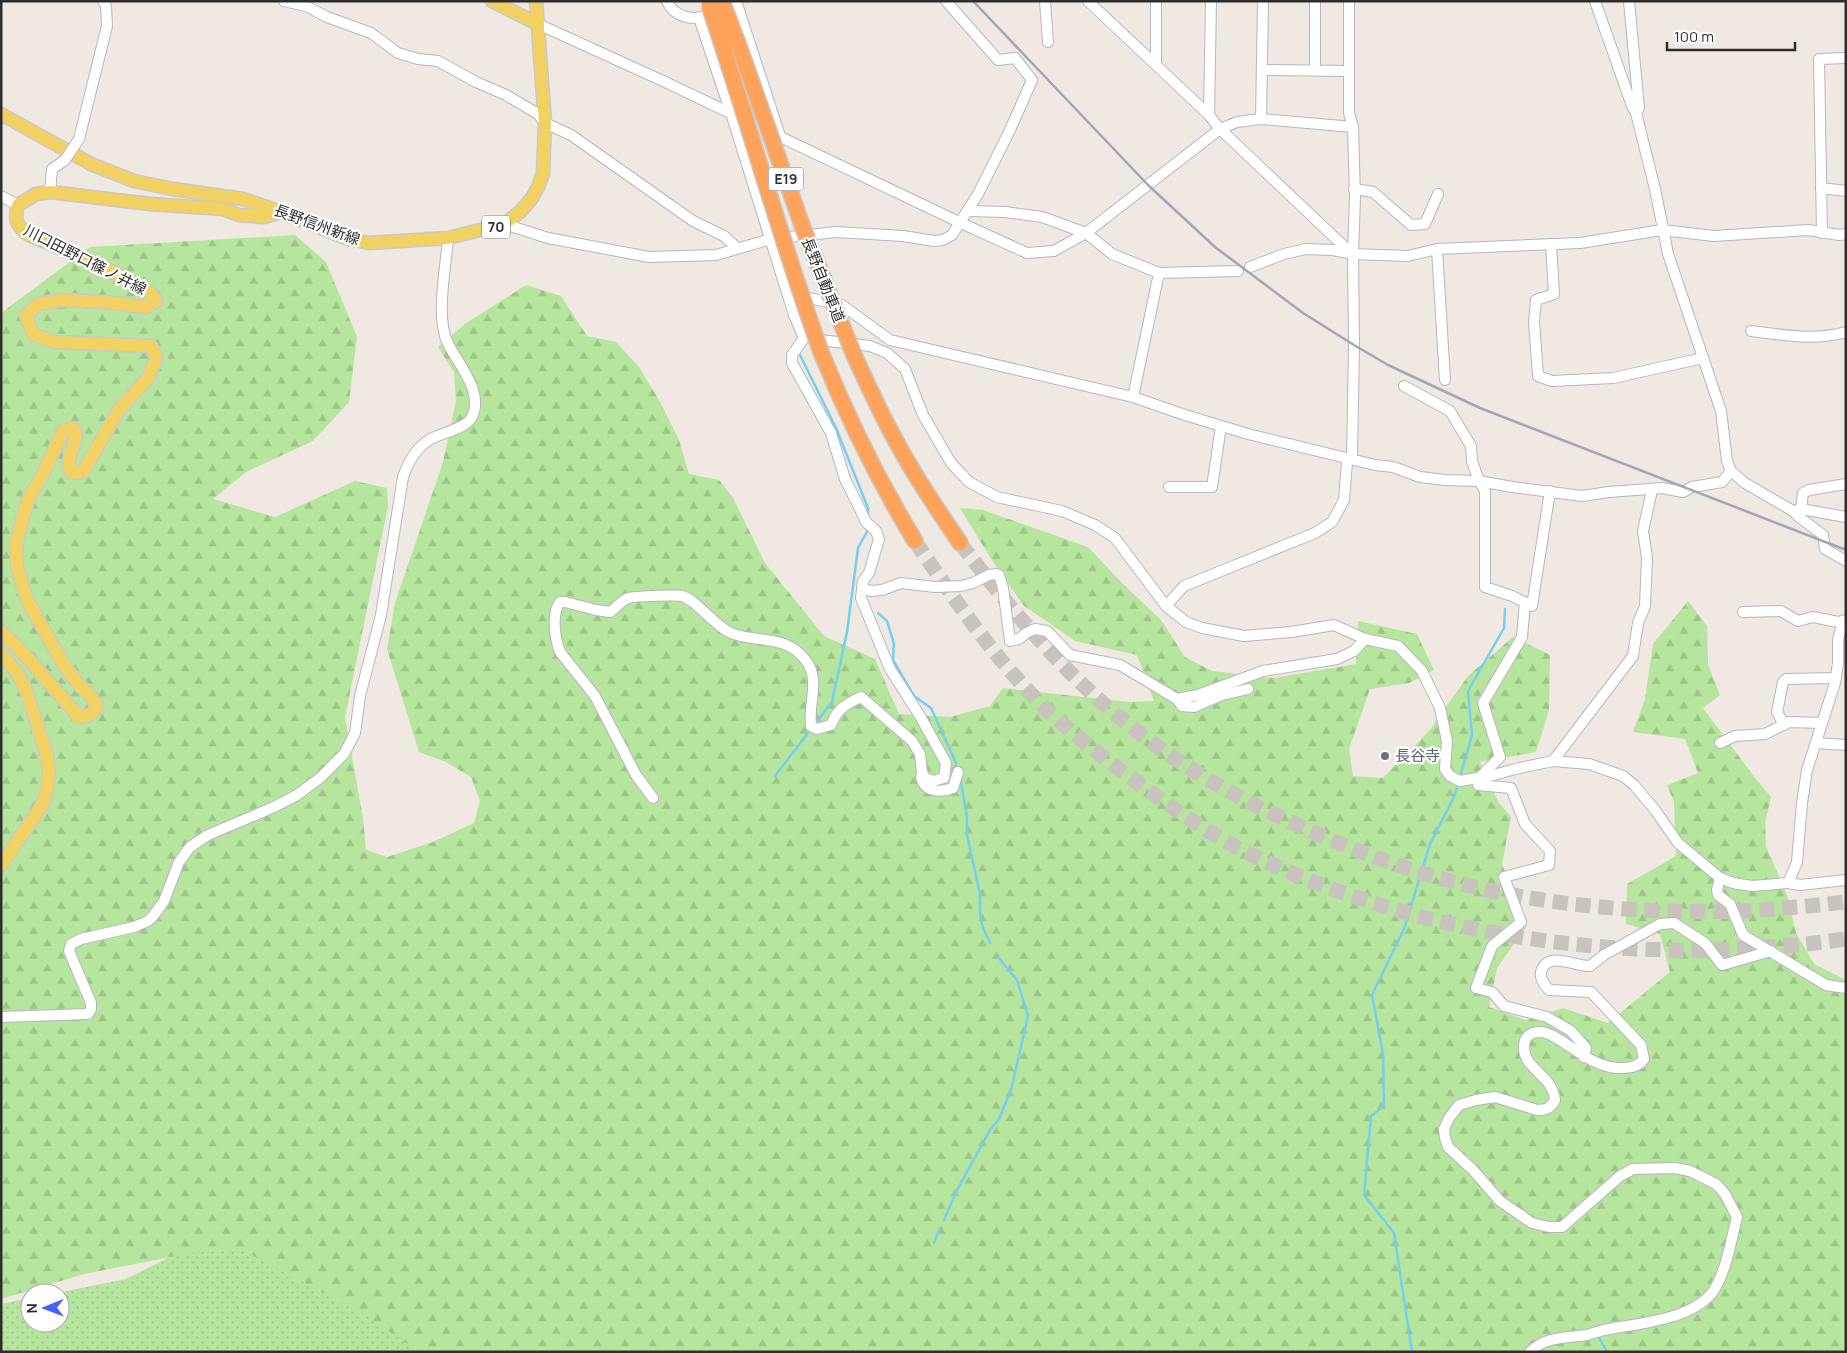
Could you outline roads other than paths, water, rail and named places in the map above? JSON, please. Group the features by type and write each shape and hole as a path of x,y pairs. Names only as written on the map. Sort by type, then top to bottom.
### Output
{"highway":[{"name":"長野自動車道","path":"713,2 788,257 821,352 841,402 863,449 915,541"},
{"name":"長野自動車道","path":"713,2 743,57 809,245 854,355 901,451 960,543"}],"main road":[{"path":"492,1 538,24"},
{"path":"536,1 538,24"},
{"name":"長野信州新線","path":"1,114 91,164 120,177 151,185 242,199 281,212 346,238 369,243 448,238 504,224 520,212 532,198 538,187 543,173 545,124 538,24"},
{"name":"川口田野口篠ノ井線","path":"1,631 25,655 79,717 88,716 94,712 97,707 92,697 80,686 65,667 27,600 17,566 16,542 28,500 44,472 63,431 72,428 76,432 74,448 68,461 69,469 72,473 83,472 118,411 149,376 156,357 151,346 53,342 34,334 26,315 39,304 61,300 146,307 156,301 150,292 101,266 27,234 17,225 16,214 18,205 36,194 50,192 150,204 223,209 239,215 264,217 281,212"},
{"path":"1,654 18,674 26,690 47,755 49,772 46,795 41,807 1,865"}],"street":[{"path":"50,192 52,170 65,160 79,139 107,26 106,6 103,1"},
{"path":"284,1 306,6 371,34 398,53 418,59 438,61 527,107 538,114 545,124 571,135 694,221 724,236 737,248"},
{"path":"666,1 676,13 699,18 739,3 780,136"},
{"path":"504,224 548,238 648,258 716,255 771,240 836,232 903,236 934,241 944,240 952,235 968,212 1010,130 1032,80 1015,58 998,60 946,1"},
{"path":"1045,1 1048,15 1048,42"},
{"path":"1088,1 1209,114 1220,129 1352,254"},
{"path":"1101,14 1102,1"},
{"path":"1156,1 1156,66"},
{"path":"1209,114 1211,1"},
{"path":"1261,119 1263,1"},
{"path":"1314,70 1316,1"},
{"path":"1349,1 1349,113 1353,127 1354,189 1352,254 1354,344 1352,458"},
{"path":"1595,1 1636,113 1655,189 1668,254 1721,411 1727,461 1731,472 1745,483 1797,510 1846,517"},
{"path":"1629,1 1639,108 1636,113"},
{"path":"699,18 804,338"},
{"path":"538,24 780,136 961,223 1027,253 1034,254 1054,251 1086,233 1220,129 1237,122 1261,119 1353,127"},
{"path":"1822,233 1819,60 1846,58"},
{"path":"1262,70 1348,71"},
{"path":"1821,188 1846,191"},
{"path":"1354,189 1373,192 1412,225 1426,224 1438,194"},
{"path":"1,196 18,205"},
{"path":"968,212 1005,212 1042,217 1086,233 1112,254 1159,273 1238,271"},
{"path":"1250,267 1284,254 1306,249 1333,250 1352,254 1408,256 1437,248 1580,243 1662,230 1714,236 1808,230 1839,235 1846,234"},
{"path":"1,1017 88,1014 91,1009 91,1003 69,951 71,944 81,939 134,928 148,921 164,902 179,862 190,847 208,835 274,807 296,795 320,778 344,754 356,728 360,696 381,615 403,477 408,462 430,439 467,424 474,412 471,387 460,362 448,344 444,332 442,294 448,238"},
{"path":"1551,244 1554,294 1536,300 1535,307 1534,322 1538,376 1552,381 1613,378 1703,358"},
{"path":"1437,248 1445,380"},
{"path":"1133,397 1159,273"},
{"path":"788,294 842,305 890,340 1133,397 1248,434 1376,465 1393,467 1420,477 1479,481 1582,496 1662,488 1683,492 1692,487 1722,482 1731,472"},
{"path":"1751,331 1810,338 1833,336 1846,332"},
{"path":"804,338 792,355 792,363 830,433 846,479 866,522 876,531 879,539 869,573 863,581 861,598 890,669 920,716 946,763 944,778 940,780 933,781 925,778 923,774"},
{"path":"804,338 870,346 887,353 904,369 923,415 951,463 969,482 997,497 1062,511 1116,538 1166,606 1186,622 1202,628 1244,636 1291,632 1334,625 1365,639 1398,646 1422,671 1430,684 1440,708 1447,740 1445,769 1450,776 1460,781 1553,761 1589,764 1623,776 1634,785 1678,843 1720,878 1733,883 1752,886 1846,880"},
{"path":"1404,386 1450,410 1471,446 1472,461 1485,492 1485,586 1532,606 1550,491"},
{"path":"1169,487 1212,487 1221,426"},
{"path":"1166,606 1184,586 1314,533 1332,522 1344,500 1347,462 1352,458"},
{"path":"1846,484 1809,490 1803,493 1797,510 1799,517 1823,535 1825,549 1846,561"},
{"path":"1553,761 1633,656 1638,624 1646,606 1647,558 1644,531 1652,490"},
{"path":"862,589 882,590 901,583 935,587 961,586 973,584 987,576 996,574 999,575 1003,588 1010,641 1019,639 1035,629 1047,631 1070,655 1120,665 1177,698 1182,706 1194,708 1222,695 1248,689"},
{"path":"653,798 636,775 595,696 560,652 557,644 555,623 556,610 560,602 610,612 628,598 682,596 692,602 714,622 730,632 749,638 782,642 807,662 814,679 809,715 811,726 817,729 831,725 835,714 846,704 861,696 912,741 920,754 923,774 921,777 926,788 936,791 953,788 958,772"},
{"path":"1525,602 1522,637 1483,703 1500,757 1479,778 1478,785 1511,788 1525,824 1550,851 1549,865 1504,877 1521,922 1492,946 1476,988 1492,992 1504,1006 1547,1017 1571,1031 1586,1048 1584,1057"},
{"path":"1743,612 1781,611 1798,621 1813,617 1838,622 1846,620"},
{"path":"1788,883 1797,862 1802,802 1807,770 1836,678 1840,631 1846,628"},
{"path":"1177,698 1198,695 1263,671 1337,659 1354,651 1365,639"},
{"path":"1784,725 1777,712 1783,682 1786,679 1836,678"},
{"path":"1720,743 1735,736 1765,734 1789,722 1822,723"},
{"path":"1816,743 1846,744"},
{"path":"1720,878 1718,894 1730,904 1743,936 1826,985 1846,988"},
{"path":"1530,1352 1546,1340 1660,1321 1689,1310 1706,1299 1714,1291 1727,1260 1736,1217 1725,1194 1716,1184 1690,1171 1674,1168 1633,1169 1620,1176 1562,1226 1549,1227 1532,1223 1500,1201 1473,1170 1448,1147 1444,1138 1444,1129 1449,1118 1458,1105 1495,1097 1538,1110 1545,1110 1552,1106 1555,1100 1552,1086 1525,1054 1524,1042 1529,1034 1536,1032 1551,1035 1584,1057 1607,1067 1632,1068 1644,1059 1641,1045 1591,992 1548,990 1542,982 1541,973 1542,968 1550,961 1557,960 1590,966 1610,952 1660,924 1674,923 1704,943 1722,965 1771,951"}],"waterway":[{"path":"800,355 836,428 868,508 868,514"},
{"path":"818,720 832,702 847,632 858,548 868,530"},
{"path":"1461,773 1472,735 1468,691 1504,628 1505,609"},
{"path":"878,613 887,621 894,644 893,660 914,696 931,708 956,763"},
{"path":"775,776 808,733"},
{"path":"961,783 967,817 967,835 980,894 980,915 983,928 990,943"},
{"path":"1412,1352 1394,1233 1364,1195 1371,1116 1384,1106 1383,1054 1372,995 1404,929 1430,844 1457,788"},
{"path":"944,1220 957,1190 990,1130 999,1119 1011,1090 1028,1016 1017,980 998,957"},
{"path":"934,1243 940,1228"},
{"path":"1599,1338 1607,1352"}],"tunnel":[{"path":"915,541 991,648 1044,707 1095,751 1162,800 1217,836 1260,859 1329,888 1400,911 1473,929 1547,941 1622,948 1697,950 1772,947 1846,939"},
{"path":"960,543 1013,610 1070,673 1112,711 1155,745 1200,775 1314,833 1421,873 1477,888 1557,902 1598,907 1680,911 1771,909 1846,902"}],"railway":[{"path":"973,1 1148,185 1215,247 1303,313 1388,365 1480,408 1846,550"}],"place":[{"name":"長谷寺","path":"1385,756"}]}
